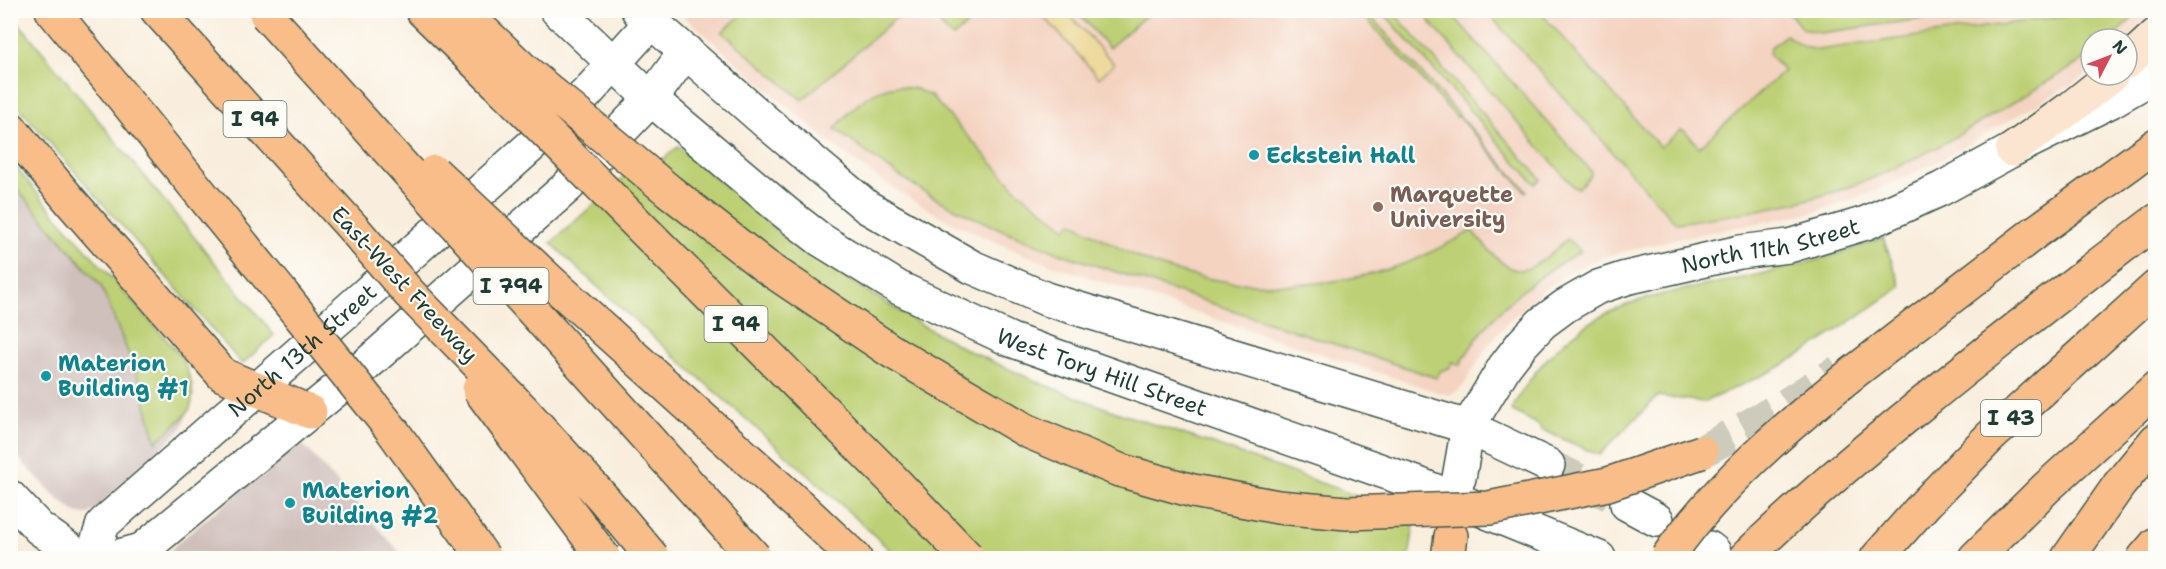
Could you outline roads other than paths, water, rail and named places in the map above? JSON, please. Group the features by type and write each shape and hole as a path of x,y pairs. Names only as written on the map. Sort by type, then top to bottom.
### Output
{"highway":[{"path":"52,10 392,430 484,558"},
{"name":"East-West Freeway","path":"157,10 409,293 524,411 654,558"},
{"name":"I 94","path":"422,10 514,80 968,558"},
{"path":"461,10 514,80 669,190 765,266 891,351 1027,431 1119,470 1192,491 1278,507 1347,513 1489,508 1608,484 1701,453"},
{"path":"265,12 557,288 855,558"},
{"name":"I 794","path":"265,12 755,558"},
{"path":"10,128 72,203 224,375 310,412"},
{"path":"1667,558 1721,492 1766,446 1872,359 2033,234 2156,144"},
{"path":"1723,553 1792,512 2037,310 2156,221"},
{"name":"I 43","path":"1876,558 1990,437 2156,287"},
{"name":"I 94","path":"409,293 604,558"},
{"path":"1975,558 2046,488 2156,388"},
{"path":"2068,558 2119,485 2156,440"},
{"path":"2144,558 2156,544"}],"main road":[{"path":"2139,50 2156,34"},
{"path":"2012,150 2097,87"}],"street":[{"name":"West Tory Hill Street","path":"557,10 651,99 786,213 821,240 899,288 1011,340 1416,483 1599,558"},
{"name":"North 13th Street","path":"92,558 103,524 541,137 614,64 644,16"},
{"path":"644,16 867,207 972,267 1046,299 1468,427 1548,465"},
{"path":"112,558 142,550 310,412 567,188 651,99 686,51"},
{"name":"North 11th Street","path":"1459,478 1468,427 1505,366 1542,323 1565,306 1598,287 1626,278 1740,252 1789,246 1866,223 1941,189 2012,150 2111,101 2156,75"},
{"path":"10,497 39,528 81,558"},
{"path":"1628,504 1657,520"}],"tunnel":[{"path":"1701,452 1782,407 1839,371"},
{"path":"1548,465 1610,495"}],"place":[{"name":"Eckstein Hall","path":"1254,155"},
{"name":"Marquette University","path":"1378,207"},
{"name":"Materion Building #1","path":"46,376"},
{"name":"Materion Building #2","path":"290,503"}]}
